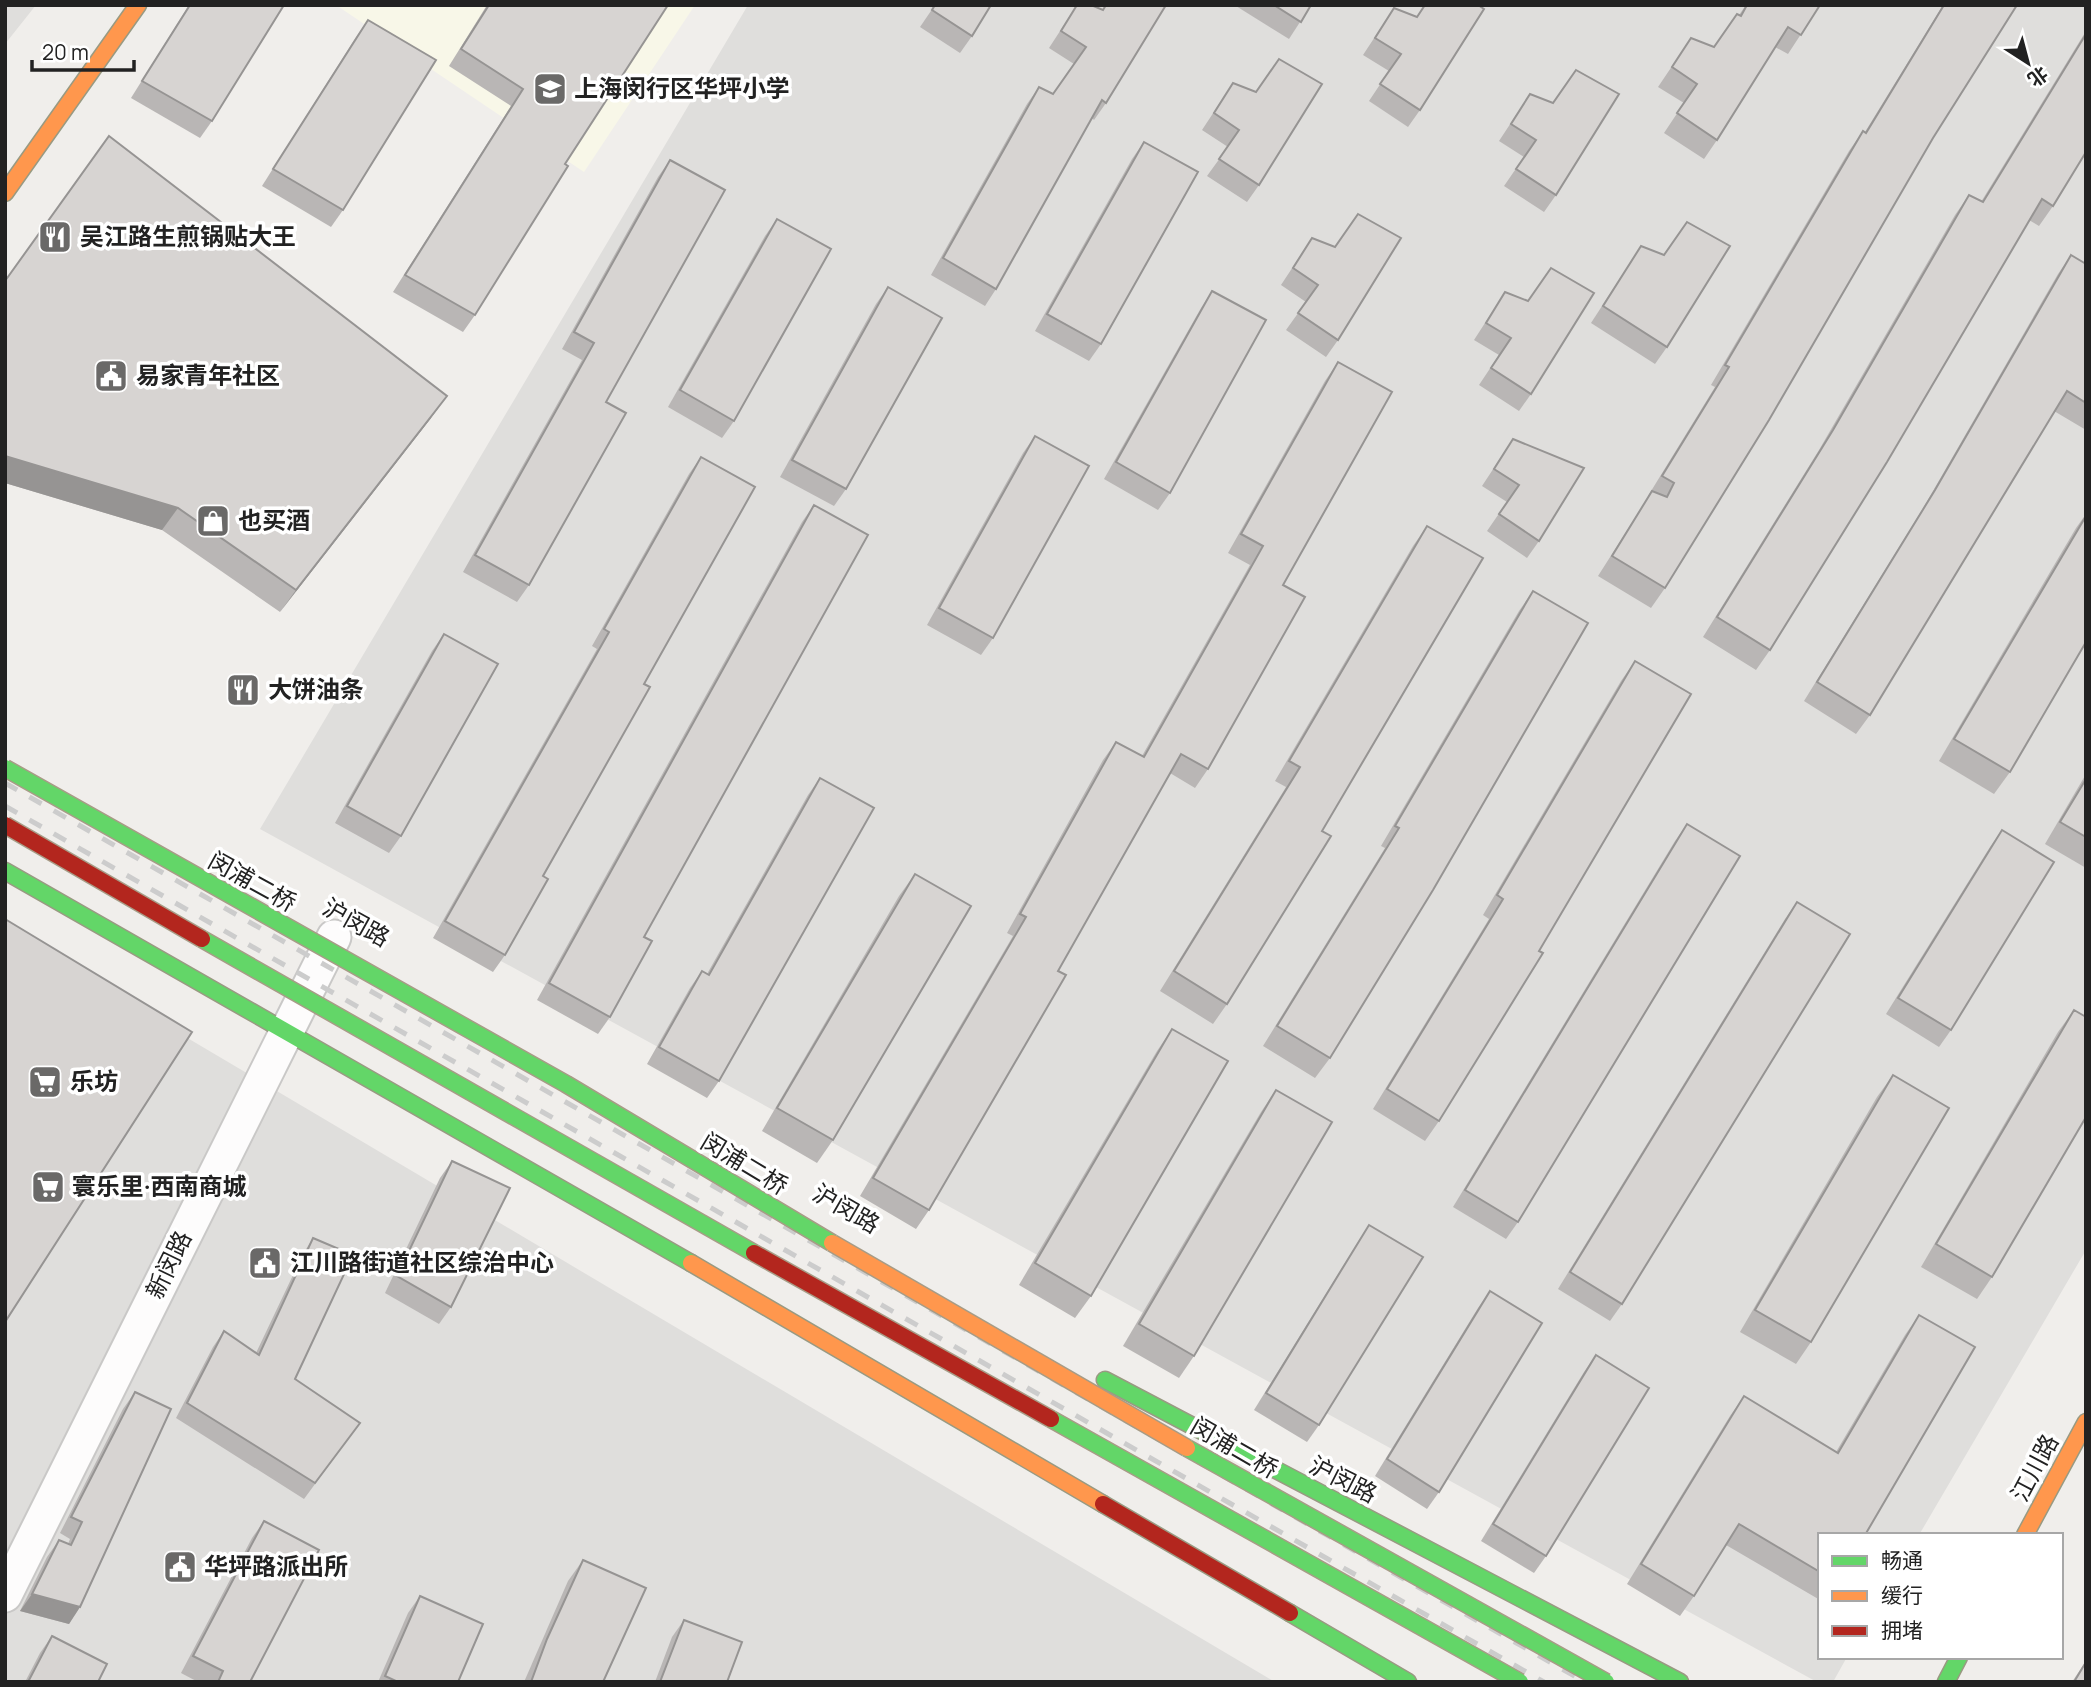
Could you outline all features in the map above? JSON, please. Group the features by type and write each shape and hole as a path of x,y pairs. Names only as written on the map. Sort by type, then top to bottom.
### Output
{"main road":[{"path":"5,193 138,5"},
{"name":"沪闵路","path":"29,762 433,991 942,1291 1064,1358"},
{"name":"闵浦二桥","path":"5,768 566,1084 909,1289 1175,1441 1606,1682"},
{"path":"5,825 448,1082 1520,1682"},
{"path":"5,871 286,1030 1408,1682"},
{"name":"沪闵路","path":"1089,1371 1680,1682"},
{"name":"江川路","path":"2026,1533 2086,1422"},
{"path":"1946,1682 1958,1659"}],"street":[{"name":"新闵路","path":"5,1595 334,937"}],"shaded area":[{"path":"5,5 36,5 5,44"},
{"name":"上海闵行区华坪小学","path":"336,5 695,5 584,172"},
{"path":"748,5 2086,5 2086,1250 1920,1533 1818,1533 1818,1659 1846,1659 1833,1682 1817,1682 260,829"},
{"path":"5,930 1275,1682 5,1682"}],"building":[{"path":"190,5 284,5 212,121 142,81"},
{"path":"489,5 668,5 565,164 568,166 475,315 405,275 523,89 461,49"},
{"path":"935,5 991,5 972,36 932,10"},
{"path":"1077,5 1091,5 1103,10 1106,5 1166,5 1106,103 1102,100 996,289 943,258 1039,87 1053,94 1086,47 1061,31"},
{"path":"1274,5 1311,5 1301,22"},
{"path":"1425,5 1478,5 1484,9 1420,110 1380,84 1401,54 1375,38 1394,8 1417,17"},
{"path":"1747,5 1820,5 1801,35 1788,27 1717,140 1677,113 1697,84 1672,67 1691,38 1714,47 1737,14 1741,16"},
{"path":"1944,5 2017,5 1933,138 1769,420 1665,588 1612,556 1652,491 1667,497 1674,483 1662,476 1729,367 1725,365 1863,131 1866,133"},
{"path":"368,20 436,60 343,210 273,169"},
{"path":"2086,34 2086,152 2053,206 2042,199 1887,462 1770,650 1717,617 1833,430 1969,195 1983,202"},
{"path":"1279,59 1322,84 1259,185 1219,159 1239,130 1214,113 1233,83 1256,92"},
{"path":"1576,70 1619,94 1556,195 1516,169 1536,140 1511,124 1530,94 1553,103"},
{"path":"109,136 447,396 296,590 178,508 5,456 5,281"},
{"path":"1144,142 1198,172 1101,344 1047,314"},
{"path":"670,160 725,190 606,402 626,413 529,585 475,555 594,343 574,332"},
{"path":"1358,214 1401,238 1338,340 1298,313 1318,285 1293,268 1312,238 1335,247"},
{"path":"777,219 831,249 734,421 680,390"},
{"path":"1687,222 1730,246 1667,347 1603,306 1641,246 1664,255"},
{"path":"2071,255 2086,264 2086,403 2067,391 1870,715 1817,682 1935,490"},
{"path":"1551,268 1594,293 1531,394 1491,368 1511,338 1486,323 1505,292 1528,301"},
{"path":"888,287 942,318 846,489 792,460"},
{"path":"1212,291 1266,320 1170,493 1116,462"},
{"path":"1338,362 1392,392 1283,585 1305,597 1208,769 1181,754 1058,971 1066,975 929,1210 873,1178 1026,917 1020,914 1116,742 1144,757 1263,546 1241,534"},
{"path":"1035,436 1089,466 993,638 939,608"},
{"path":"1513,439 1584,468 1539,541 1499,514 1519,485 1494,469"},
{"path":"701,457 755,487 644,684 650,687 543,876 548,879 505,955 445,921 609,632 604,629"},
{"path":"814,505 868,535 644,937 652,941 610,1017 549,983"},
{"path":"2086,516 2086,642 2010,772 1954,739"},
{"path":"1427,526 1483,558 1322,831 1331,836 1227,1004 1174,971 1300,767 1289,761"},
{"path":"1533,591 1588,623 1433,890 1330,1058 1277,1026 1399,828 1395,826"},
{"path":"444,634 498,664 401,836 347,806"},
{"path":"1635,661 1691,694 1539,951 1543,953 1439,1121 1387,1089 1503,899 1497,895"},
{"path":"820,778 874,808 719,1081 659,1047 702,971 709,975"},
{"path":"2086,779 2086,837 2060,822"},
{"path":"1687,824 1740,856 1518,1222 1465,1190"},
{"path":"2002,830 2054,862 1951,1030 1898,998"},
{"path":"915,874 971,906 833,1140 777,1108"},
{"path":"1797,902 1850,934 1622,1304 1570,1272"},
{"name":"寰乐里·西南商城","path":"5,919 192,1032 5,1322"},
{"path":"2074,1010 2086,1017 2086,1117 1992,1277 1936,1244"},
{"path":"1172,1029 1228,1061 1091,1296 1035,1263"},
{"path":"1893,1075 1949,1108 1811,1342 1755,1310"},
{"path":"1276,1090 1332,1122 1194,1356 1139,1324"},
{"path":"452,1161 510,1188 451,1307 397,1276"},
{"path":"1369,1225 1423,1257 1319,1425 1266,1393"},
{"path":"313,1238 353,1255 295,1379 360,1423 315,1483 187,1403 224,1331 259,1355"},
{"path":"1490,1291 1542,1323 1439,1492 1387,1459"},
{"path":"1919,1315 1975,1347 1866,1533 1818,1533 1818,1571 1739,1524 1694,1596 1641,1564 1744,1396 1838,1453"},
{"path":"1596,1355 1649,1388 1546,1556 1493,1524"},
{"path":"135,1392 171,1409 80,1607 32,1594 59,1540 71,1545 82,1522 71,1517"},
{"path":"264,1521 319,1550 250,1682 218,1682 223,1671 193,1656"},
{"path":"583,1560 646,1588 603,1682 531,1682 547,1639"},
{"path":"420,1596 483,1624 458,1682 398,1682 385,1676"},
{"path":"684,1620 742,1642 727,1682 660,1682"},
{"path":"52,1636 107,1664 98,1682 28,1682"},
{"path":"2086,1662 2086,1682 2074,1682"}],"railway":[{"path":"5,783 1585,1682"},
{"path":"5,806 1544,1682"}],"traffic: fast":[{"path":"5,768 566,1084 832,1243"},
{"path":"5,871 691,1263"},
{"path":"202,939 754,1253"},
{"path":"1105,1380 1680,1682"},
{"path":"1051,1419 1520,1682"},
{"path":"1187,1448 1606,1682"},
{"path":"1290,1613 1408,1682"},
{"path":"1946,1682 1958,1659"}],"traffic: slow":[{"path":"5,193 138,5"},
{"path":"832,1243 1187,1448"},
{"path":"691,1263 1103,1504"},
{"path":"2026,1533 2086,1422"}],"traffic: jam":[{"path":"5,825 202,939"},
{"path":"754,1253 1051,1419"},
{"path":"1103,1504 1290,1613"}],"place":[{"name":"上海闵行区华坪小学","path":"550,89"},
{"name":"吴江路生煎锅贴大王","path":"55,237"},
{"name":"易家青年社区","path":"111,376"},
{"name":"也买酒","path":"213,521"},
{"name":"大饼油条","path":"243,690"},
{"name":"乐坊","path":"45,1082"},
{"name":"寰乐里·西南商城","path":"48,1187"},
{"name":"江川路街道社区综治中心","path":"265,1263"},
{"name":"华坪路派出所","path":"180,1567"}]}
